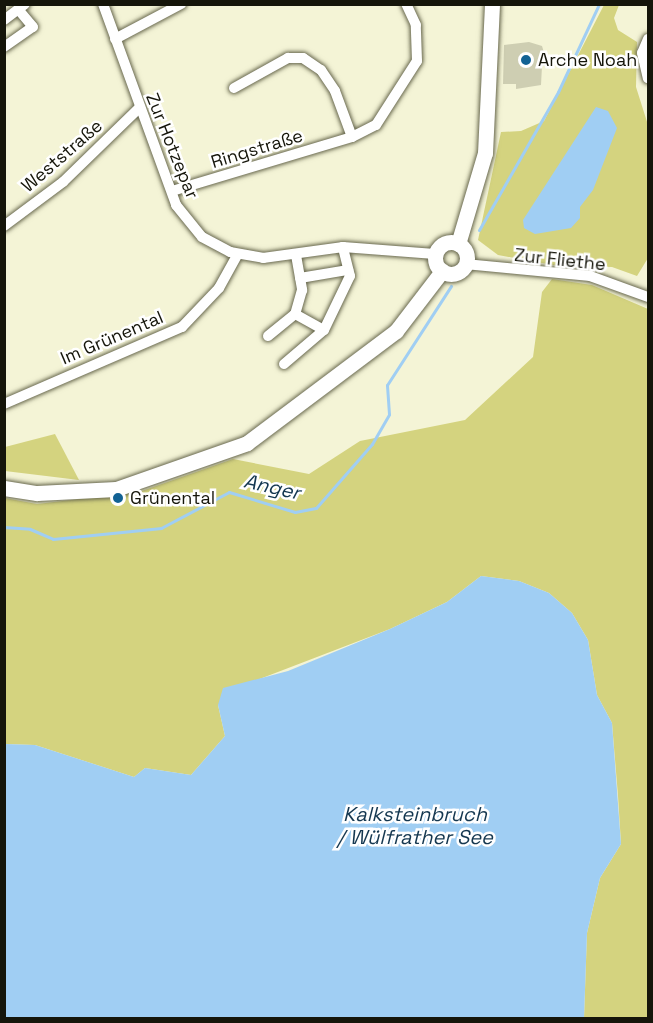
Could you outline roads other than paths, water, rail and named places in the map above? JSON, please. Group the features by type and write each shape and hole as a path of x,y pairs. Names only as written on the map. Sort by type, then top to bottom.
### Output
{"street":[{"name":"Zur Hotzepar","path":"103,4 139,108 172,191 194,229 238,254 296,255 343,247 435,254"},
{"path":"115,39 181,4"},
{"name":"Ringstraße","path":"172,191 352,137 376,125 417,61 416,25 406,4"},
{"path":"442,271 456,273 465,264 458,244 487,141 492,4"},
{"path":"4,20 22,7 33,27 4,47"},
{"path":"648,39 642,53 648,78"},
{"path":"234,88 271,65 303,58 321,70 335,91 352,137"},
{"name":"Weststraße","path":"4,226 63,182 139,108"},
{"path":"442,271 435,254 444,243 458,244"},
{"path":"284,364 324,330 342,300 348,270 343,247"},
{"name":"Im Grünental","path":"4,404 182,327 219,288 238,254"},
{"path":"268,336 295,314 300,278 296,255"},
{"name":"Zur Fliethe","path":"465,264 590,276 647,294"},
{"path":"300,278 348,270"},
{"path":"4,488 85,492 143,484 247,443 396,331 442,271"},
{"path":"295,314 324,330"}],"water":[{"path":"596,107 608,111 617,128 593,190 580,207 580,218 571,228 535,234 524,228 523,220"},
{"name":"Kalksteinbruch / Wülfrather See","path":"481,576 519,581 549,593 572,613 588,640 597,695 612,723 621,844 600,878 587,933 584,1018 5,1018 5,744 35,745 134,777 145,768 191,775 225,736 218,705 223,688 288,671 390,629 447,602"}],"waterway":[{"name":"Anger","path":"479,230 558,92 599,4"},
{"name":"Anger","path":"4,527 30,529 53,539 161,528 229,492 295,512 316,508 372,444 389,414 387,385 451,286"}],"place":[{"name":"Arche Noah","path":"526,60"},
{"name":"Grünental","path":"118,498"}]}
